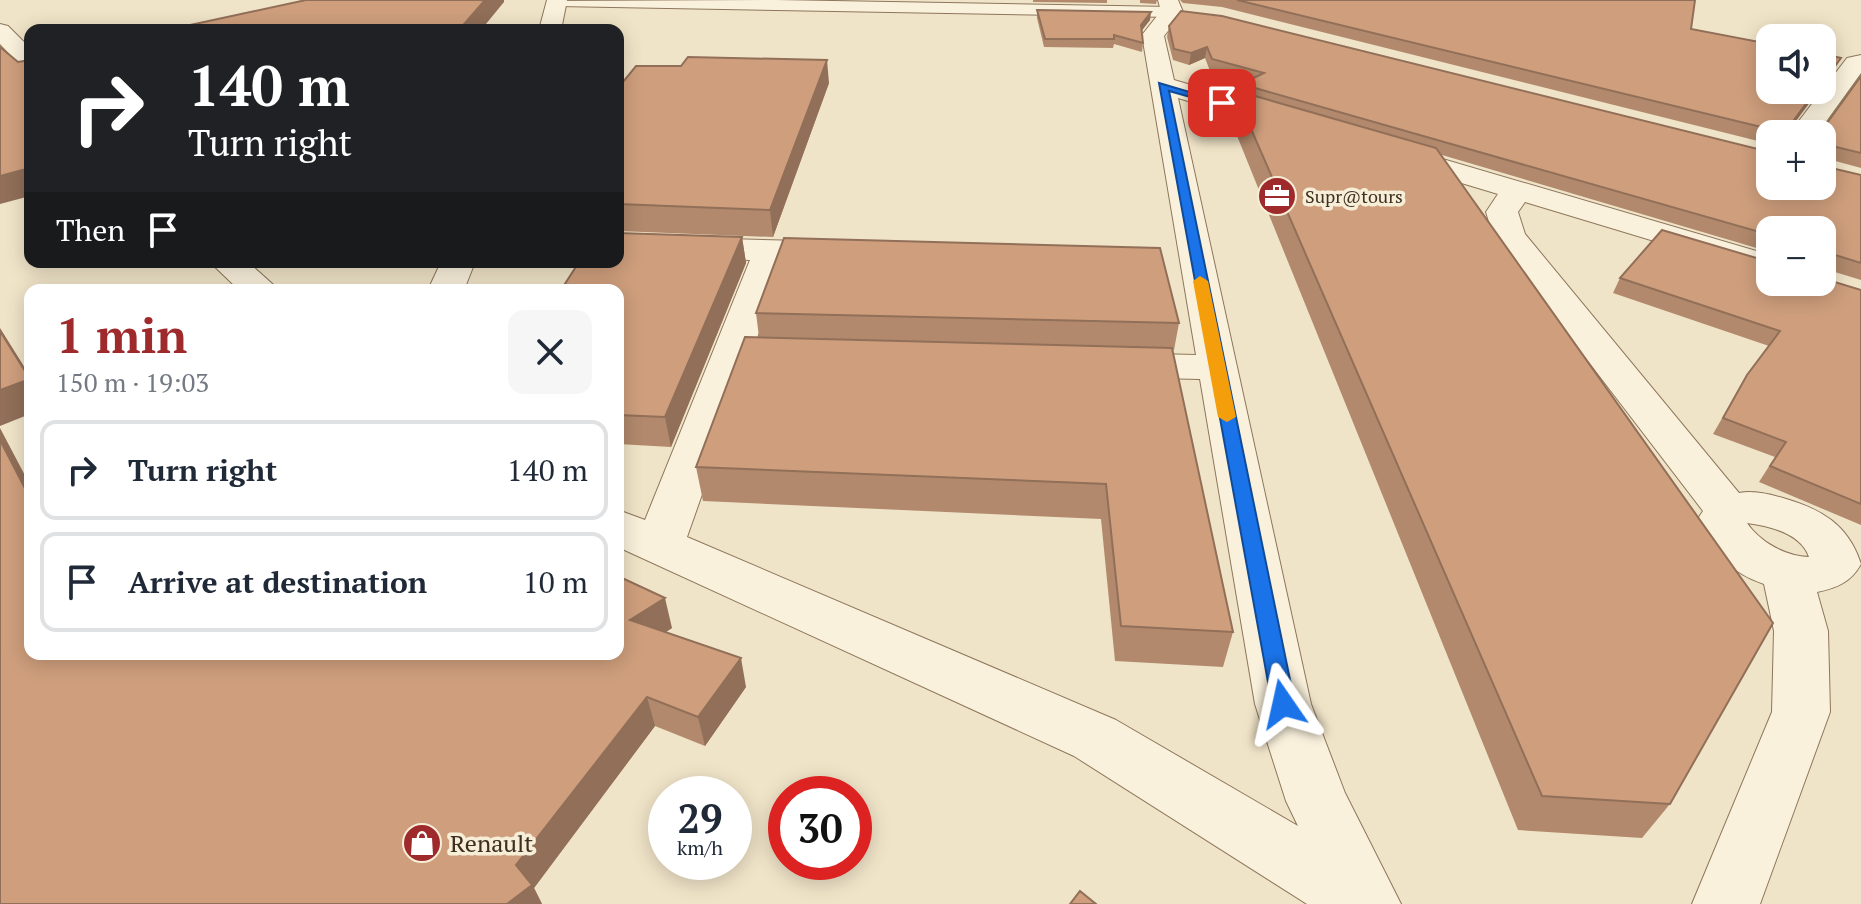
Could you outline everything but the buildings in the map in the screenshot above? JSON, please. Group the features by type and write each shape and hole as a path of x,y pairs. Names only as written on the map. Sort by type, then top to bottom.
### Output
{"street":[{"path":"551,24 557,1"},
{"path":"1179,9 1153,35 1163,85 1181,260 1218,368 1283,704 1317,801 1365,903"},
{"path":"0,31 24,55"},
{"path":"1813,120 1856,63 1861,62"},
{"path":"1163,85 1311,129"},
{"path":"1370,146 1756,262"},
{"path":"1519,190 1501,208 1500,218 1511,238 1728,511 1759,508 1797,519 1821,534 1827,562 1801,631 1801,712 1726,904"},
{"path":"624,246 866,253"},
{"path":"771,250 749,354 639,536 1095,738 1365,903"},
{"path":"234,268 254,284"},
{"path":"1077,364 1218,368"}],"lane":[{"path":"557,1 1179,9"}],"slow traffic":[{"path":"1200,281 1227,417"}],"place":[{"name":"Supr@tours","path":"1277,196"},
{"name":"Renault","path":"422,843"}],"route":[{"path":"1222,103 1163,85 1283,704"}]}
